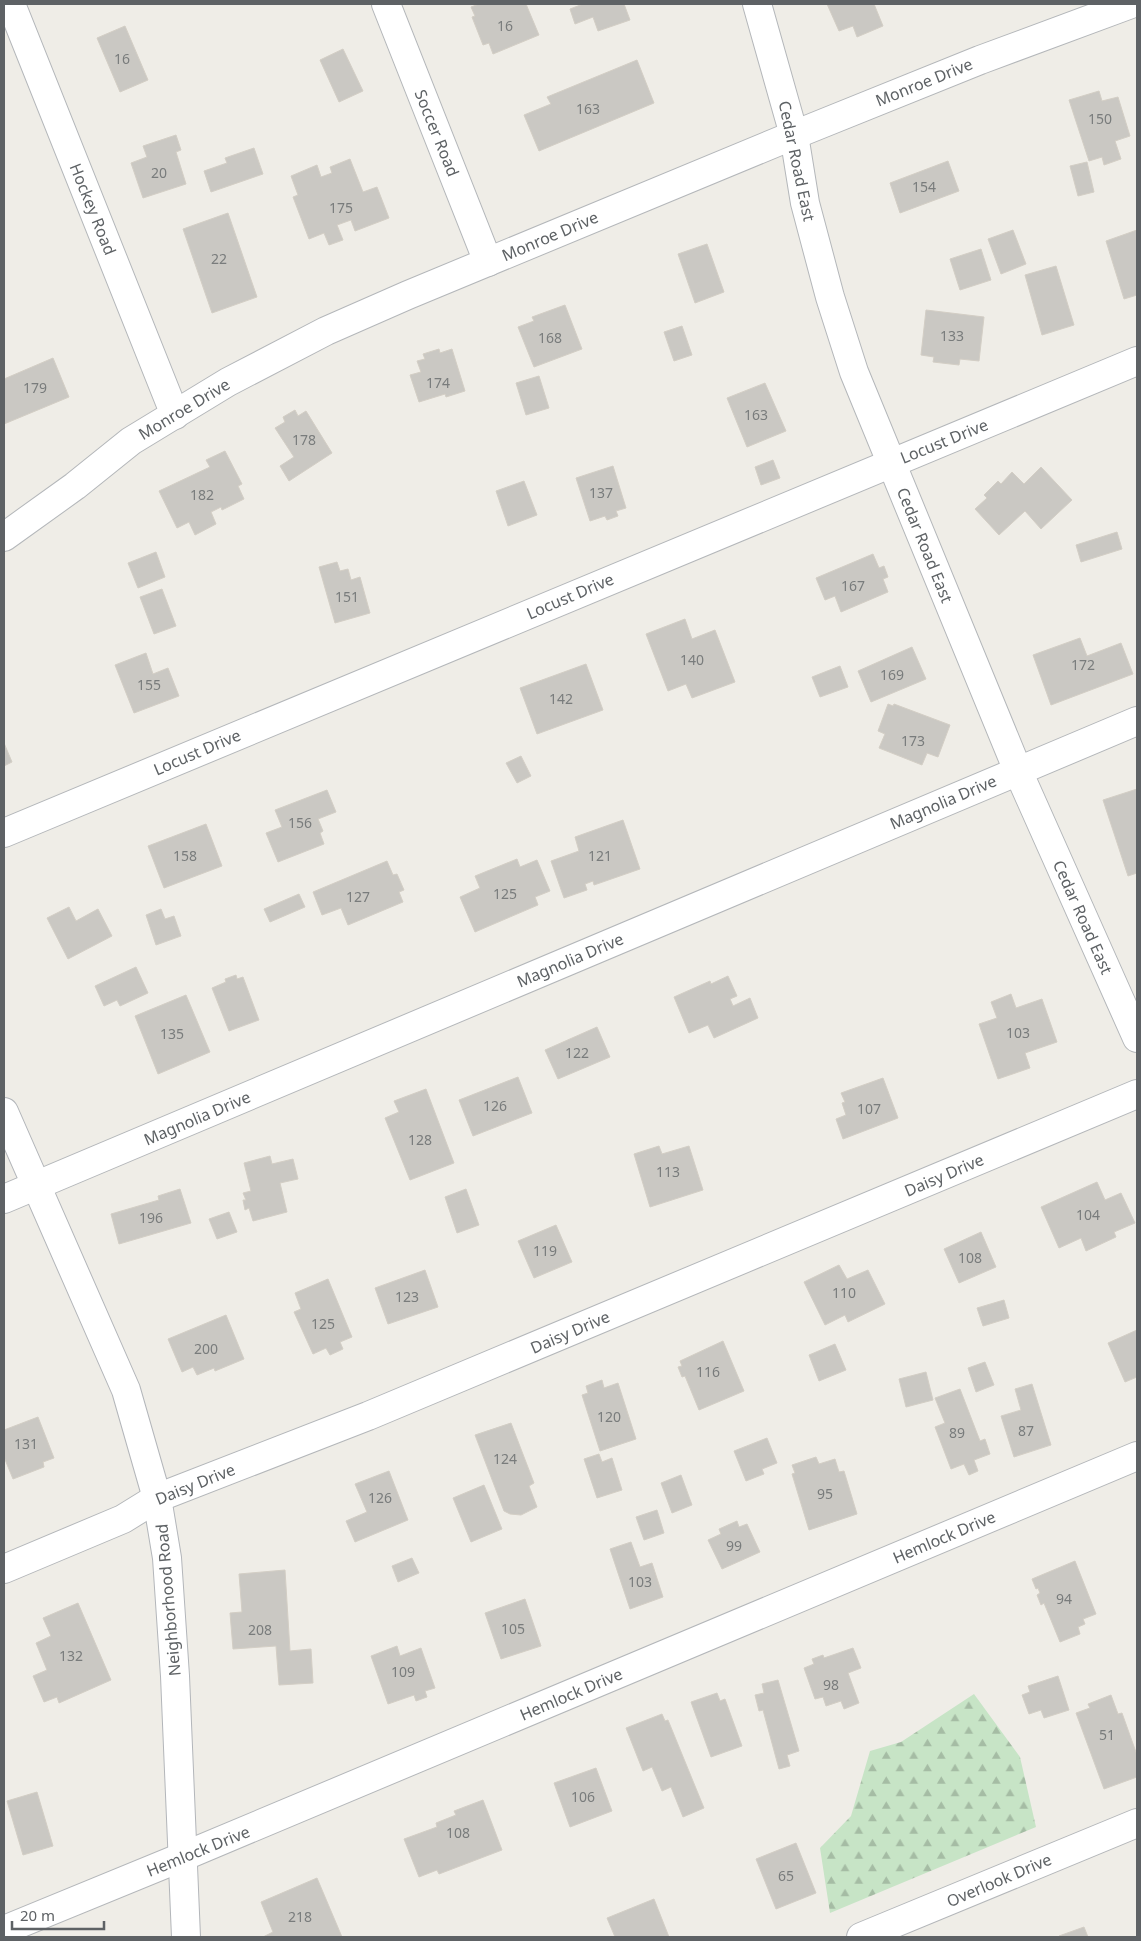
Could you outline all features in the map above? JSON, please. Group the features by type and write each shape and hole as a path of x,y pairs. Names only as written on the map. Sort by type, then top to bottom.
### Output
{"street":[{"name":"Hockey Road","path":"11,4 175,415"},
{"name":"Soccer Road","path":"386,4 488,262"},
{"name":"Cedar Road East","path":"757,4 794,135 805,203 830,297 854,372 1018,771 1137,1038"},
{"name":"Monroe Drive","path":"4,537 75,486 131,441 228,382 326,331 794,135 980,60 1131,4"},
{"name":"Locust Drive","path":"4,833 1137,361"},
{"name":"Magnolia Drive","path":"4,1199 1137,721"},
{"name":"Daisy Drive","path":"4,1569 124,1519 157,1498 368,1416 1137,1094"},
{"name":"Neighborhood Road","path":"4,1112 126,1390 157,1498 168,1558 186,1937"},
{"name":"Hemlock Drive","path":"4,1930 182,1858 1137,1456"},
{"name":"Overlook Drive","path":"861,1937 1137,1823"}],"green space":[{"path":"974,1694 1020,1757 1036,1827 830,1913 820,1848 851,1816 870,1751 901,1742"}],"building":[{"path":"479,4 526,4 539,35 493,54 489,43 483,45 472,17 475,16 471,7"},
{"path":"583,4 624,4 630,20 598,31 593,17 575,24 570,9"},
{"path":"827,4 874,4 883,26 857,37 853,26 839,31"},
{"path":"125,26 148,80 120,92 97,38"},
{"path":"343,49 363,91 339,102 320,60"},
{"path":"637,60 654,103 539,151 524,115 551,104 547,97"},
{"path":"1099,91 1102,101 1118,97 1130,136 1115,141 1121,159 1104,165 1102,157 1089,161 1069,100"},
{"path":"176,135 181,150 176,152 186,184 143,198 131,163 147,157 143,146"},
{"path":"254,148 263,174 211,192 204,171 227,163 225,158"},
{"path":"350,159 363,192 377,187 389,218 355,231 351,220 337,225 343,240 329,245 324,233 309,239 293,197 298,195 291,176 317,165 321,177 332,173 330,167"},
{"path":"948,161 959,191 900,213 890,183"},
{"path":"1087,162 1094,192 1078,196 1070,166"},
{"path":"228,213 257,297 212,313 183,229"},
{"path":"1013,230 1026,264 1001,274 988,239"},
{"path":"1137,230 1137,295 1124,299 1106,241"},
{"path":"707,244 724,292 695,303 678,254"},
{"path":"981,249 991,280 960,290 950,259"},
{"path":"1056,266 1074,325 1042,335 1025,275"},
{"path":"565,305 582,349 534,367 518,327 534,321 532,317"},
{"path":"926,310 984,317 979,361 960,359 959,365 933,362 934,357 921,355"},
{"path":"682,326 692,355 674,361 664,332"},
{"path":"439,349 440,353 452,349 465,391 446,397 445,394 419,402 410,375 421,372 417,361 425,359 423,354"},
{"path":"53,358 69,397 4,424 4,379"},
{"path":"539,376 549,408 526,415 516,383"},
{"path":"765,383 786,431 747,447 727,398"},
{"path":"295,410 298,416 306,411 332,453 289,481 280,466 294,457 275,428 285,422 283,417"},
{"path":"225,451 242,484 238,486 244,499 222,510 221,507 211,512 216,524 195,535 189,522 177,528 159,491 210,467 206,460"},
{"path":"773,460 780,478 761,485 755,467"},
{"path":"613,466 626,508 616,511 618,516 607,520 605,516 590,521 576,478"},
{"path":"1041,467 1072,500 1041,529 1025,511 999,535 975,509 987,498 984,495 998,481 1001,484 1012,472 1024,484"},
{"path":"524,481 537,515 508,526 496,491"},
{"path":"1117,532 1122,549 1081,562 1076,545"},
{"path":"156,552 165,577 138,588 128,563"},
{"path":"873,554 879,568 884,566 888,577 883,579 888,592 841,612 835,596 825,600 816,578"},
{"path":"337,562 340,571 348,569 351,580 360,577 370,613 335,623 319,567"},
{"path":"162,589 176,626 154,634 140,597"},
{"path":"685,619 692,639 715,630 735,682 692,698 686,684 668,691 646,634"},
{"path":"1080,638 1087,656 1121,643 1133,674 1051,705 1033,655"},
{"path":"912,647 926,679 871,702 858,671"},
{"path":"146,653 153,674 168,668 179,696 134,713 115,665"},
{"path":"586,664 603,710 537,734 520,688"},
{"path":"840,666 848,687 820,697 812,677"},
{"path":"888,704 893,706 894,704 950,725 938,757 927,753 922,765 879,748 885,734 878,731"},
{"path":"4,743 12,762 4,766"},
{"path":"521,756 531,776 517,783 506,763"},
{"path":"1137,789 1137,873 1128,876 1103,800"},
{"path":"327,790 336,812 318,819 323,831 320,833 324,844 278,862 266,833 282,827 275,810"},
{"path":"623,820 640,869 594,885 593,881 585,884 587,890 564,898 551,861 579,851 575,837"},
{"path":"206,824 222,866 164,888 148,846"},
{"path":"517,859 520,867 537,860 550,891 535,897 538,905 475,932 460,897 480,888 475,876"},
{"path":"387,861 393,875 397,874 404,890 399,892 403,902 348,925 341,908 322,915 313,892"},
{"path":"299,894 305,907 270,922 264,909"},
{"path":"69,907 76,921 98,909 112,936 68,959 47,918"},
{"path":"161,909 165,919 174,916 181,936 156,945 146,915"},
{"path":"136,967 148,993 120,1006 117,1000 104,1006 95,986"},
{"path":"236,975 237,979 243,977 259,1020 229,1031 212,988 226,982 225,979"},
{"path":"728,976 737,996 730,999 733,1006 750,998 758,1018 714,1038 708,1025 689,1033 674,997 710,981 711,984"},
{"path":"1011,994 1016,1008 1042,999 1057,1042 1025,1053 1030,1068 998,1079 979,1024 997,1018 991,1002"},
{"path":"186,995 210,1052 158,1074 135,1016"},
{"path":"597,1027 610,1057 558,1079 545,1050"},
{"path":"518,1077 532,1113 473,1136 459,1100"},
{"path":"883,1078 898,1118 843,1139 836,1119 846,1115 842,1103 845,1102 841,1093"},
{"path":"426,1089 454,1163 410,1180 385,1118 399,1112 394,1101"},
{"path":"659,1146 662,1154 689,1146 703,1190 650,1207 634,1154"},
{"path":"270,1156 272,1164 293,1159 298,1179 280,1183 287,1212 253,1221 249,1208 245,1210 243,1200 246,1200 243,1193 251,1191 244,1163"},
{"path":"1097,1182 1105,1200 1121,1193 1135,1223 1114,1232 1116,1237 1086,1251 1081,1238 1059,1248 1041,1207"},
{"path":"180,1189 191,1223 119,1244 111,1214 159,1200 158,1196"},
{"path":"466,1189 479,1225 457,1233 445,1197"},
{"path":"229,1212 237,1232 217,1239 209,1219"},
{"path":"556,1225 572,1262 534,1278 518,1241"},
{"path":"981,1232 996,1267 959,1283 944,1249"},
{"path":"839,1265 847,1279 868,1270 885,1304 848,1322 845,1315 825,1325 804,1282"},
{"path":"425,1270 438,1307 388,1324 375,1288"},
{"path":"328,1279 352,1337 340,1342 343,1349 330,1355 326,1348 313,1354 294,1312 301,1309 295,1293"},
{"path":"1004,1300 1009,1318 983,1326 977,1308"},
{"path":"226,1315 244,1359 215,1371 214,1368 197,1375 193,1367 182,1372 168,1339"},
{"path":"1137,1330 1137,1377 1125,1382 1108,1343"},
{"path":"723,1341 744,1391 699,1410 685,1376 682,1377 678,1367 682,1366 680,1361"},
{"path":"835,1344 846,1370 819,1381 809,1355"},
{"path":"985,1362 994,1385 976,1392 968,1368"},
{"path":"926,1372 933,1400 906,1407 899,1379"},
{"path":"602,1380 604,1388 618,1383 636,1439 600,1451 582,1395 588,1393 586,1386"},
{"path":"1032,1384 1051,1445 1014,1457 1001,1416 1021,1410 1015,1389"},
{"path":"960,1389 980,1441 985,1439 990,1454 974,1460 978,1471 969,1475 964,1464 951,1469 935,1427 945,1423 935,1398"},
{"path":"38,1417 54,1458 43,1462 44,1467 13,1479 4,1457 4,1430"},
{"path":"511,1423 534,1483 529,1486 537,1507 521,1515 510,1514 504,1511 475,1435"},
{"path":"767,1438 777,1463 762,1469 764,1474 746,1481 734,1451"},
{"path":"599,1454 602,1462 612,1458 622,1490 597,1498 584,1459"},
{"path":"816,1457 819,1464 835,1459 839,1472 844,1471 857,1514 809,1530 792,1474 795,1473 792,1465"},
{"path":"389,1471 408,1520 355,1542 346,1521 367,1512 355,1484"},
{"path":"681,1475 692,1505 672,1513 661,1483"},
{"path":"484,1485 502,1529 471,1542 453,1498"},
{"path":"657,1510 664,1533 644,1540 636,1517"},
{"path":"737,1521 739,1527 747,1524 760,1552 722,1569 708,1540 721,1534 719,1529"},
{"path":"631,1542 640,1567 652,1563 663,1597 630,1609 610,1549"},
{"path":"412,1558 419,1573 398,1582 392,1566"},
{"path":"1075,1561 1096,1614 1083,1619 1085,1624 1078,1627 1080,1634 1060,1642 1044,1603 1041,1605 1037,1595 1040,1593 1032,1579"},
{"path":"285,1570 290,1651 311,1649 313,1683 279,1685 276,1646 233,1649 230,1613 242,1612 239,1574"},
{"path":"525,1599 541,1646 501,1659 485,1613"},
{"path":"78,1603 111,1680 59,1703 57,1697 44,1702 33,1676 47,1670 36,1643 51,1636 43,1618"},
{"path":"397,1646 400,1656 421,1648 435,1688 425,1691 427,1697 416,1701 414,1695 388,1704 371,1656"},
{"path":"853,1648 861,1668 848,1673 859,1703 844,1709 841,1701 826,1706 823,1697 815,1699 804,1668 814,1664 812,1659 823,1655 824,1658"},
{"path":"1058,1676 1069,1710 1044,1718 1041,1710 1029,1714 1022,1695 1030,1692 1028,1686"},
{"path":"778,1680 799,1751 787,1755 790,1766 779,1769 763,1710 759,1711 755,1695 764,1693 762,1684"},
{"path":"717,1693 720,1701 725,1699 742,1746 711,1757 691,1702"},
{"path":"1111,1695 1118,1714 1122,1713 1137,1755 1137,1777 1104,1789 1076,1713 1090,1708 1088,1704"},
{"path":"662,1714 665,1721 668,1720 704,1808 683,1817 671,1787 662,1791 652,1767 643,1771 626,1728"},
{"path":"596,1768 612,1811 570,1827 554,1783"},
{"path":"37,1792 53,1846 23,1855 7,1801"},
{"path":"483,1800 502,1850 439,1874 437,1870 419,1877 404,1839 437,1827 436,1823 456,1815 454,1811"},
{"path":"796,1843 816,1893 776,1909 756,1859"},
{"path":"317,1878 342,1937 263,1937 273,1932 261,1902"},
{"path":"654,1899 669,1937 615,1937 607,1918"},
{"path":"1084,1927 1088,1937 1059,1937 1059,1936"}]}
